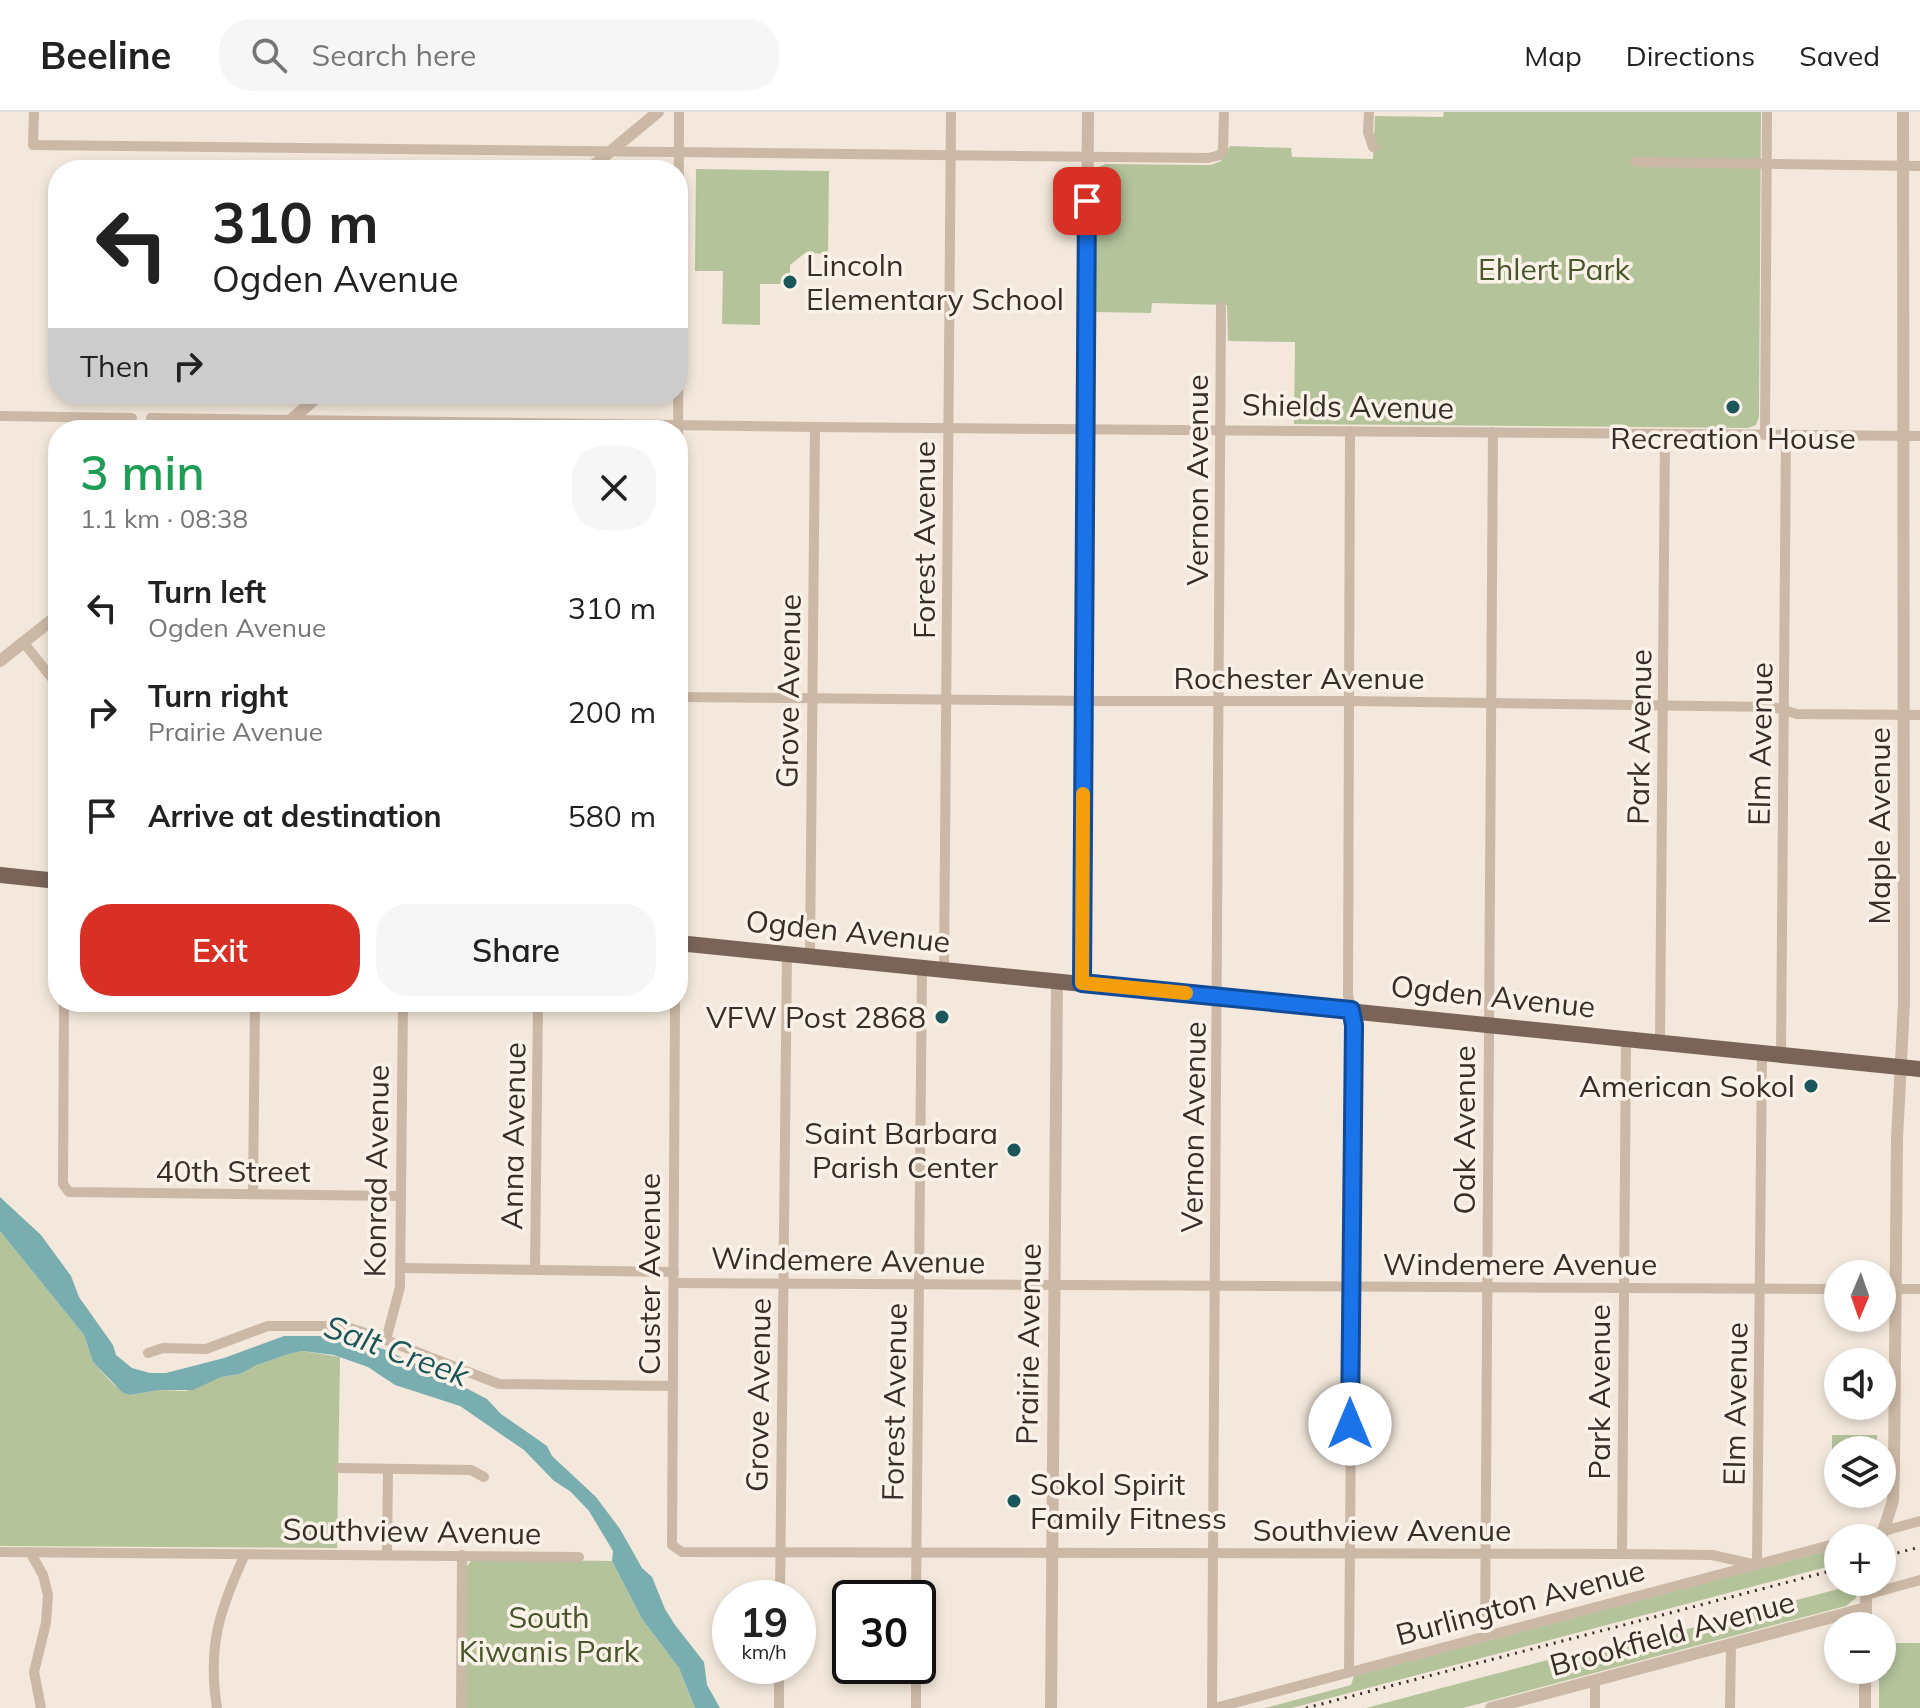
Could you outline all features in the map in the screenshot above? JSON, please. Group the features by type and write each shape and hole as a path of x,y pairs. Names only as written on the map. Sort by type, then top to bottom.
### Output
{"main road":[{"path":"0,875 48,880"},
{"name":"Ogden Avenue","path":"688,944 1920,1069"}],"street":[{"path":"34,112 33,145 1208,158 1220,155 1224,144 1224,112"},
{"path":"600,160 658,112"},
{"path":"679,112 680,160"},
{"name":"Forest Avenue","path":"944,968 951,112"},
{"path":"1082,983 1088,112"},
{"path":"1369,112 1368,132 1373,147"},
{"path":"1765,435 1767,112"},
{"name":"Maple Avenue","path":"1896,1288 1904,1003 1903,112"},
{"path":"1636,162 1920,166"},
{"name":"Vernon Avenue","path":"1214,1708 1221,307"},
{"path":"291,419 309,404"},
{"path":"0,416 132,418"},
{"name":"Shields Avenue","path":"151,418 308,420"},
{"name":"Shields Avenue","path":"688,425 1920,436"},
{"name":"Grove Avenue","path":"810,954 815,427"},
{"path":"1349,1672 1354,1025 1348,995 1350,431"},
{"name":"Oak Avenue","path":"1485,1637 1493,432"},
{"name":"Park Avenue","path":"1660,1042 1665,434"},
{"name":"Elm Avenue","path":"1781,1054 1786,435"},
{"path":"0,661 48,623"},
{"path":"24,643 48,673"},
{"name":"Rochester Avenue","path":"688,697 1492,702 1773,707 1797,714 1920,715"},
{"name":"Grove Avenue","path":"780,1580 787,952"},
{"name":"Forest Avenue","path":"916,1580 922,966"},
{"name":"Prairie Avenue","path":"1051,1708 1057,980"},
{"name":"40th Street","path":"64,1012 63,1184 75,1194 400,1196"},
{"path":"253,1194 255,1012"},
{"name":"Konrad Avenue","path":"386,1340 400,1287 401,1268 403,1012"},
{"name":"Anna Avenue","path":"535,1270 538,1012"},
{"name":"Custer Avenue","path":"672,1545 675,1012"},
{"name":"Park Avenue","path":"1622,1554 1626,1038"},
{"name":"Elm Avenue","path":"1757,1565 1762,1052"},
{"path":"401,1268 535,1270 674,1277"},
{"name":"Windemere Avenue","path":"674,1277 783,1284 1824,1289"},
{"path":"1896,1288 1920,1289"},
{"path":"148,1353 163,1348 206,1349 268,1326 344,1326 499,1384 673,1386"},
{"name":"Maple Avenue","path":"1886,1524 1893,1501 1896,1332"},
{"path":"340,1468 471,1470 484,1477"},
{"path":"387,1555 388,1469"},
{"path":"1896,1529 1920,1521"},
{"name":"Southview Avenue","path":"672,1545 682,1552 780,1553 1712,1555 1757,1565"},
{"name":"Burlington Avenue","path":"1214,1708 1824,1547"},
{"name":"Southview Avenue","path":"0,1552 579,1557"},
{"path":"30,1552 43,1575 48,1595 46,1623 34,1672 41,1708"},
{"path":"217,1708 215,1630 223,1603 245,1554"},
{"path":"461,1708 462,1555"},
{"name":"Brookfield Avenue","path":"1896,1587 1920,1580"},
{"name":"Brookfield Avenue","path":"1491,1708 1731,1645 1863,1596"},
{"path":"1730,1708 1731,1645"},
{"path":"1595,1680 1595,1708"},
{"path":"779,1684 779,1708"},
{"path":"916,1684 916,1708"},
{"path":"1865,1684 1865,1708"}],"green space":[{"name":"Ehlert Park","path":"1444,112 1761,112 1759,417 1756,425 1748,428 1294,424 1295,342 1228,341 1227,305 1152,303 1151,313 1095,312 1098,167 1106,164 1211,165 1221,161 1230,146 1291,148 1292,157 1373,159 1375,116 1443,117"},
{"path":"696,169 829,171 828,254 805,253 790,265 790,284 760,284 760,325 722,324 723,271 695,271"},
{"path":"0,1231 84,1335 93,1362 114,1385 130,1395 159,1390 186,1391 302,1351 340,1357 337,1548 0,1546"},
{"path":"1832,1435 1877,1435 1877,1436"},
{"path":"1824,1552 1824,1568 1292,1708 1265,1708 1351,1685 1354,1676"},
{"name":"South Kiwanis Park","path":"473,1559 612,1561 642,1619 679,1668 695,1708 466,1708 466,1567"},
{"path":"1824,1593 1824,1596 1856,1596 1846,1606 1463,1708 1366,1708 1548,1660 1549,1666"},
{"path":"1896,1643 1920,1643 1920,1708 1879,1708 1879,1684 1896,1684"}],"water":[{"name":"Salt Creek","path":"0,1197 41,1235 71,1276 79,1297 113,1345 116,1355 132,1368 166,1373 224,1358 284,1336 339,1336 383,1349 487,1399 501,1414 547,1446 552,1456 596,1497 620,1529 642,1568 652,1577 675,1625 704,1662 707,1685 720,1708 695,1708 679,1668 642,1619 612,1561 613,1551 589,1511 524,1450 460,1406 395,1385 368,1367 334,1355 302,1351 289,1354 193,1390 159,1390 130,1395 122,1392 93,1362 84,1335 0,1231"}],"railway":[{"path":"1896,1553 1920,1547"},
{"path":"1306,1708 1824,1573"}],"slow traffic":[{"path":"1083,794 1082,983 1186,993"}],"place":[{"name":"Lincoln Elementary School","path":"790,282"},
{"name":"Recreation House","path":"1733,407"},
{"name":"VFW Post 2868","path":"942,1017"},
{"name":"American Sokol","path":"1811,1086"},
{"name":"Saint Barbara Parish Center","path":"1014,1150"},
{"name":"Sokol Spirit Family Fitness","path":"1014,1501"}],"route":[{"path":"1087,201 1082,983 1351,1010 1354,1025 1350,1424"}]}
